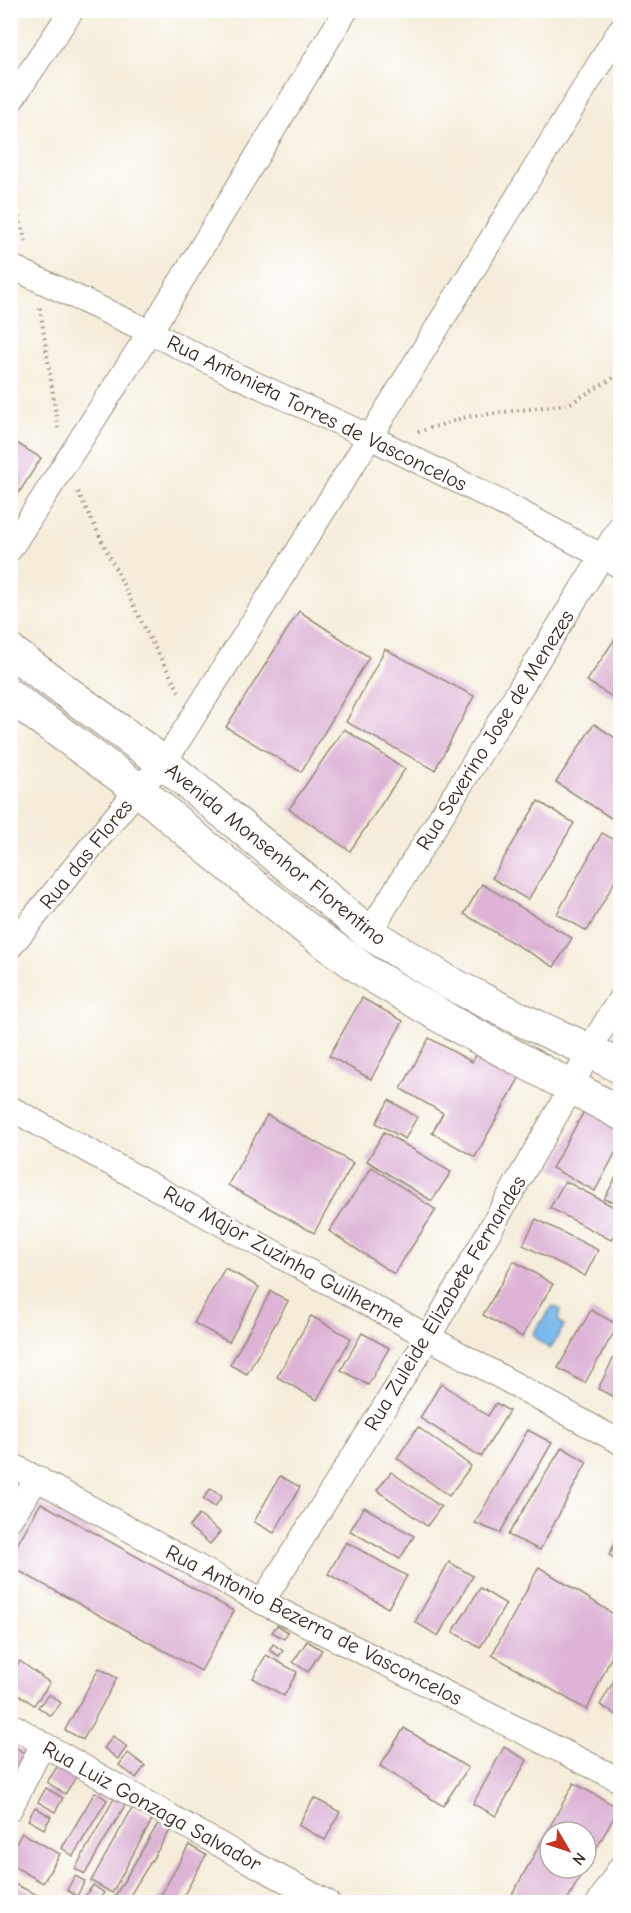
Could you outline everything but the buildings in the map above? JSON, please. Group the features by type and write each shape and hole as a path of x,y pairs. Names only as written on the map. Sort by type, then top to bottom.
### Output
{"main road":[{"name":"Avenida Monsenhor Florentino","path":"10,651 164,763 369,933 448,982 621,1067"},
{"name":"Avenida Monsenhor Florentino","path":"10,696 138,789 307,929 368,973 454,1024 621,1113"}],"street":[{"path":"10,102 72,10"},
{"path":"10,549 150,332 346,10"},
{"name":"Rua das Flores","path":"10,947 138,789 164,763 376,440 621,30"},
{"name":"Rua Antonieta Torres de Vasconcelos","path":"10,266 376,440 512,508 612,562"},
{"name":"Rua Severino Jose de Menezes","path":"369,933 612,562 621,527"},
{"name":"Rua Zuleide Elizabete Fernandes","path":"262,1602 429,1336 572,1087 589,1050 621,999"},
{"name":"Rua Major Zuzinha Guilherme","path":"10,1108 621,1442"},
{"name":"Rua Antonio Bezerra de Vasconcelos","path":"10,1464 262,1602 621,1780"},
{"path":"10,1519 38,1478"},
{"name":"Rua Luiz Gonzaga Salvador","path":"10,1724 247,1860 327,1902"},
{"path":"10,1809 43,1744"},
{"path":"599,1902 621,1868"}],"path":[{"path":"376,440 466,417 569,404 621,374"}],"water":[{"path":"553,1306 561,1310 558,1320 564,1326 550,1349 536,1339 533,1333"}]}
